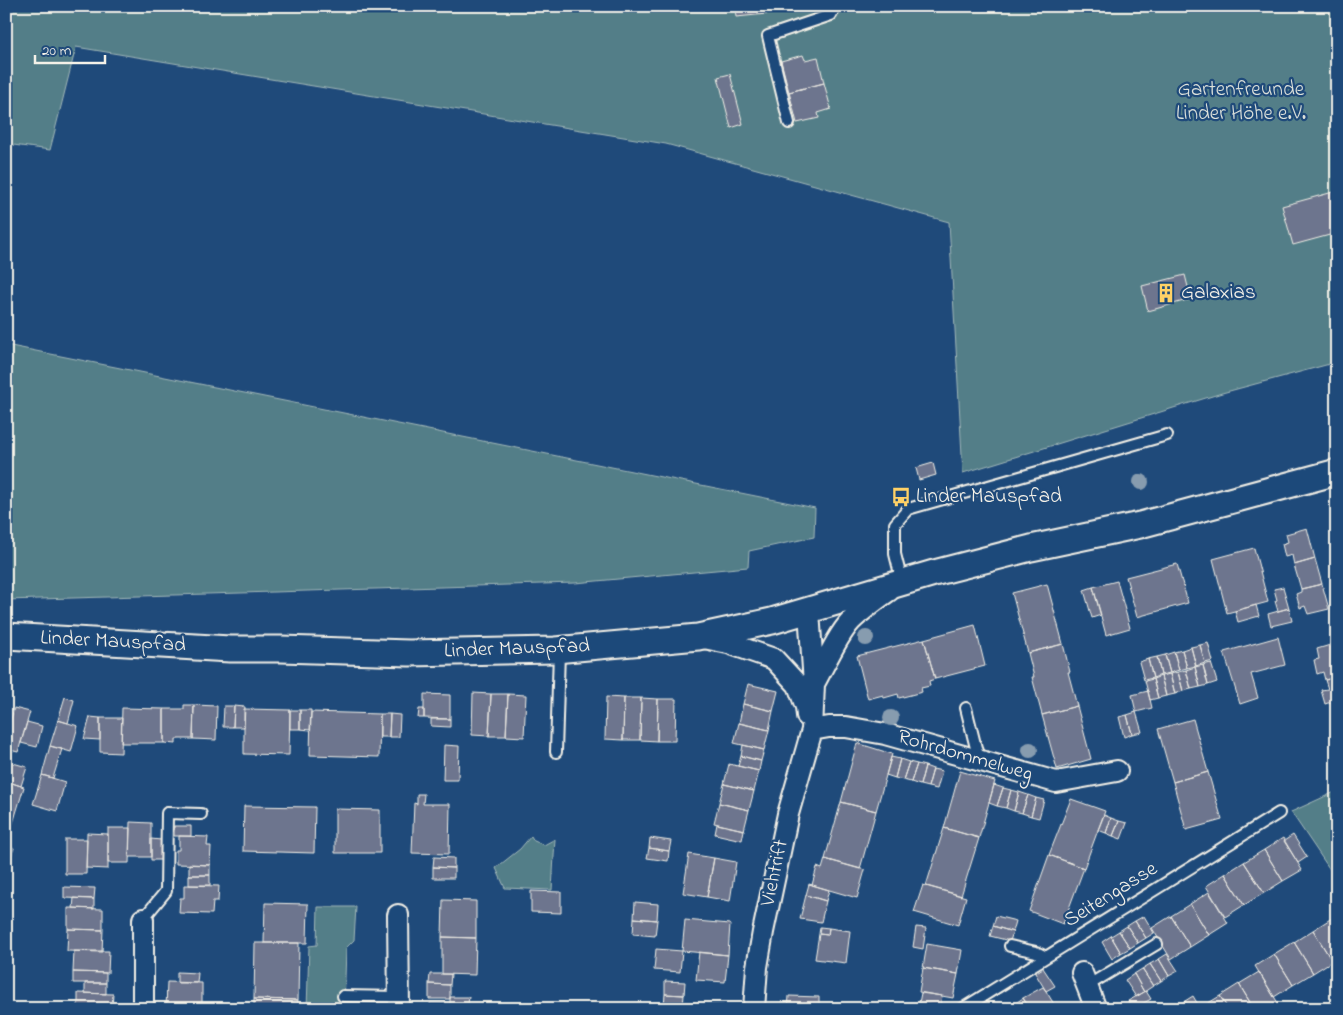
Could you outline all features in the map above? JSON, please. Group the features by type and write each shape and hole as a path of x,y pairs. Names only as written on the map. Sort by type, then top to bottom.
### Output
{"street":[{"name":"Linder Mauspfad","path":"6,636 230,649 281,648 409,653 559,650 698,637 772,621 902,582 1031,548 1140,525 1337,472"},
{"name":"Viehtrift","path":"814,684 834,646 849,623 870,604 902,582"},
{"name":"Viehtrift","path":"754,1009 757,967 763,932 788,814 810,735 814,684 809,611"},
{"name":"Viehtrift","path":"698,637 728,643 774,659 798,685 806,707 810,735"},
{"name":"Rohrdommelweg","path":"810,735 829,727 846,727 885,734 1056,782 1117,771"},
{"path":"398,915 400,1003"},
{"path":"143,919 143,1009"},
{"path":"1084,980 1096,1009"}],"lane":[{"path":"789,123 768,36 831,15 836,6"},
{"path":"902,582 895,554 895,524 908,508 1167,435"},
{"path":"556,752 559,650"},
{"path":"966,708 979,760"},
{"path":"143,919 166,891 167,813 201,814"},
{"name":"Seitengasse","path":"962,1009 1279,813"},
{"path":"1084,980 1158,944"},
{"path":"1010,946 1036,952 1046,958"},
{"path":"343,996 400,1003"}],"green space":[{"name":"Gartenfreunde Linder Höhe e.V.","path":"6,6 1337,6 1337,362 1222,393 963,473 949,222 666,144 76,47 50,150 6,144"},
{"path":"6,345 815,508 814,537 749,551 748,567 575,583 6,600"},
{"path":"1337,791 1337,880 1291,812"},
{"path":"531,836 534,841 544,845 555,839 552,890 505,888 496,868 520,849"},
{"path":"318,907 356,907 354,940 346,948 344,1009 307,1009 309,946 317,945"}],"building":[{"path":"735,6 766,6 767,14 736,17"},
{"path":"803,55 805,60 818,57 824,83 789,92 781,61"},
{"path":"730,74 743,124 731,128 718,77"},
{"path":"824,83 831,109 818,113 819,118 797,123 789,92"},
{"path":"1337,191 1337,233 1293,245 1282,206"},
{"path":"1337,233 1337,253 1331,234"},
{"name":"Galaxias","path":"1185,275 1191,299 1148,311 1142,286"},
{"path":"933,463 936,475 919,480 916,468"},
{"path":"1307,528 1315,559 1294,565 1292,555 1285,557 1282,544 1288,542 1286,534"},
{"path":"1254,548 1268,602 1227,613 1213,559"},
{"path":"1315,559 1322,584 1301,589 1294,565"},
{"path":"1177,564 1188,603 1137,617 1126,577"},
{"path":"1117,581 1130,628 1106,635 1093,587"},
{"path":"1047,584 1063,644 1028,653 1012,593"},
{"path":"1322,584 1329,609 1308,614 1305,606 1300,608 1296,594 1301,592 1301,589"},
{"path":"1093,587 1101,615 1092,618 1084,590"},
{"path":"1283,587 1289,608 1278,611 1274,589"},
{"path":"1256,605 1259,616 1238,622 1235,611"},
{"path":"1289,608 1292,621 1271,626 1268,614"},
{"path":"975,625 985,666 935,679 924,639"},
{"path":"1278,637 1285,665 1251,674 1258,698 1240,704 1224,652"},
{"path":"924,639 935,679 929,681 930,686 921,688 922,692 899,698 898,694 884,698 883,695 868,699 857,656"},
{"path":"1208,643 1213,661 1205,663 1200,645"},
{"path":"1337,643 1337,677 1325,680 1323,672 1317,674 1314,660 1319,659 1317,649"},
{"path":"1063,644 1077,706 1042,715 1028,653"},
{"path":"1200,645 1205,663 1196,666 1191,647"},
{"path":"1191,647 1196,666 1187,668 1182,650"},
{"path":"1182,650 1187,668 1179,670 1174,652"},
{"path":"1174,652 1179,670 1170,673 1165,655"},
{"path":"1165,655 1170,673 1161,675 1157,657"},
{"path":"1157,657 1161,675 1153,678 1148,659"},
{"path":"1148,659 1153,678 1144,680 1139,662"},
{"path":"1211,663 1217,682 1208,685 1203,665"},
{"path":"1203,665 1208,685 1200,687 1195,667"},
{"path":"1195,667 1200,687 1191,689 1186,670"},
{"path":"6,670 12,670 6,689"},
{"path":"1186,670 1191,689 1183,691 1178,672"},
{"path":"1178,672 1183,691 1175,694 1170,674"},
{"path":"1170,674 1175,694 1166,696 1161,676"},
{"path":"1161,676 1166,696 1158,698 1153,679"},
{"path":"1337,677 1337,710 1334,711 1331,702 1325,704 1321,690 1328,689 1325,680"},
{"path":"1153,679 1158,698 1150,700 1145,681"},
{"path":"748,684 778,691 773,711 743,704"},
{"path":"1148,691 1152,708 1136,712 1132,695"},
{"path":"473,693 491,694 489,736 472,735"},
{"path":"424,694 450,695 450,719 424,718"},
{"path":"491,694 508,694 506,736 489,736"},
{"path":"508,694 526,695 524,737 506,736"},
{"path":"65,697 74,700 68,723 58,720"},
{"path":"606,697 624,698 623,740 605,739"},
{"path":"624,698 641,698 640,740 623,740"},
{"path":"641,698 658,699 657,741 640,740"},
{"path":"658,699 676,699 675,741 657,741"},
{"path":"743,704 773,711 769,730 739,723"},
{"path":"184,705 194,705 193,739 176,739 176,744 164,743 164,709 184,709"},
{"path":"194,705 217,706 216,740 193,739"},
{"path":"224,706 234,706 233,727 223,727"},
{"path":"234,706 245,707 244,727 233,727"},
{"path":"1077,706 1091,759 1057,769 1042,715"},
{"path":"14,708 30,712 18,752 6,749 6,737"},
{"path":"122,708 164,709 164,743 121,743"},
{"path":"244,709 290,710 289,755 244,754"},
{"path":"419,709 424,709 424,718 418,718"},
{"path":"290,710 300,710 300,729 290,729"},
{"path":"300,710 311,710 310,730 300,729"},
{"path":"311,712 380,714 379,757 310,755"},
{"path":"1136,712 1142,732 1132,734 1127,715"},
{"path":"380,714 390,714 389,737 380,737"},
{"path":"390,714 400,715 399,737 389,737"},
{"path":"1127,715 1132,734 1124,737 1119,717"},
{"path":"90,717 100,718 100,740 84,739"},
{"path":"100,718 122,718 121,753 100,752"},
{"path":"431,719 450,719 450,727 431,726"},
{"path":"1193,719 1208,772 1173,782 1158,729"},
{"path":"58,720 78,726 71,752 50,746"},
{"path":"27,722 42,726 37,747 21,743"},
{"path":"739,723 769,730 764,750 734,743"},
{"path":"857,743 892,754 876,811 841,802"},
{"path":"444,745 459,746 458,780 443,780"},
{"path":"743,745 764,750 761,761 741,756"},
{"path":"50,746 62,749 53,778 42,775"},
{"path":"741,756 761,761 759,771 738,766"},
{"path":"891,757 900,759 895,778 886,775"},
{"path":"900,759 909,762 903,780 895,778"},
{"path":"6,761 27,767 21,786 6,781"},
{"path":"909,762 917,764 911,782 903,780"},
{"path":"729,764 759,771 754,791 724,784"},
{"path":"917,764 925,766 920,785 911,782"},
{"path":"925,766 933,769 928,787 920,785"},
{"path":"933,769 942,771 937,789 928,787"},
{"path":"960,771 995,781 979,838 944,828"},
{"path":"1208,772 1222,820 1186,830 1173,782"},
{"path":"42,775 65,782 57,811 33,804"},
{"path":"6,781 24,787 10,833 6,832"},
{"path":"724,784 754,791 749,810 719,803"},
{"path":"994,785 1003,788 997,806 989,803"},
{"path":"1003,788 1011,790 1006,808 997,806"},
{"path":"1011,790 1019,792 1014,811 1006,808"},
{"path":"1019,792 1028,795 1022,813 1014,811"},
{"path":"417,794 424,794 423,804 450,804 449,854 412,853 414,803 417,804"},
{"path":"1028,795 1036,798 1031,816 1022,813"},
{"path":"1036,798 1044,800 1039,818 1031,816"},
{"path":"1071,799 1105,811 1084,868 1049,855"},
{"path":"841,802 876,811 860,869 825,859"},
{"path":"719,803 749,810 744,830 714,823"},
{"path":"244,806 315,807 314,853 243,851"},
{"path":"335,809 380,810 380,853 335,853"},
{"path":"1104,815 1111,818 1106,833 1098,830"},
{"path":"1111,818 1119,821 1113,836 1106,833"},
{"path":"1119,821 1127,823 1121,839 1113,836"},
{"path":"130,822 151,823 151,857 129,857"},
{"path":"717,824 744,830 742,840 715,834"},
{"path":"174,826 191,826 191,836 174,836"},
{"path":"108,828 130,828 129,863 108,863"},
{"path":"944,828 979,838 961,896 926,886"},
{"path":"87,833 108,834 108,869 86,868"},
{"path":"1293,835 1307,857 1298,863 1284,841"},
{"path":"179,836 208,837 207,846 211,846 210,865 176,864"},
{"path":"650,838 671,841 669,851 649,848"},
{"path":"1283,838 1302,870 1283,881 1264,850"},
{"path":"65,839 87,839 86,874 65,874"},
{"path":"151,839 161,840 161,860 151,860"},
{"path":"6,846 14,848 7,868 6,868"},
{"path":"649,848 669,851 668,861 647,858"},
{"path":"1264,850 1283,881 1264,893 1244,862"},
{"path":"689,854 714,858 707,897 683,893"},
{"path":"1049,855 1084,868 1063,924 1029,911"},
{"path":"434,857 454,858 454,868 433,867"},
{"path":"714,858 736,862 730,901 707,897"},
{"path":"825,859 865,870 857,898 812,885 817,867 822,869"},
{"path":"1244,862 1264,893 1244,905 1225,874"},
{"path":"189,864 210,865 210,875 189,875"},
{"path":"433,867 454,868 454,878 433,878"},
{"path":"1225,874 1244,905 1225,917 1206,886"},
{"path":"189,875 210,875 210,885 189,885"},
{"path":"809,884 829,890 826,901 806,895"},
{"path":"184,885 219,886 218,901 213,901 212,914 179,913 180,898 184,898"},
{"path":"923,885 966,897 958,925 914,912"},
{"path":"64,887 95,888 94,899 64,898"},
{"path":"531,891 561,892 561,913 531,912"},
{"path":"1209,892 1228,923 1209,935 1190,904"},
{"path":"806,895 826,901 821,922 800,919"},
{"path":"74,898 94,899 94,909 73,908"},
{"path":"443,900 476,901 476,938 442,937"},
{"path":"635,902 658,904 657,920 634,918"},
{"path":"265,903 308,904 307,943 264,943"},
{"path":"1190,904 1209,935 1190,947 1171,916"},
{"path":"68,908 103,909 103,930 68,929"},
{"path":"996,916 1016,921 1013,932 993,926"},
{"path":"1144,916 1154,933 1146,938 1135,921"},
{"path":"1171,916 1190,947 1171,959 1152,928"},
{"path":"634,918 657,920 655,936 633,934"},
{"path":"1332,918 1337,926 1337,959 1332,961 1313,930"},
{"path":"685,920 730,924 728,955 682,951"},
{"path":"1135,921 1146,938 1138,943 1127,926"},
{"path":"993,926 1013,932 1010,941 990,936"},
{"path":"1127,926 1138,943 1130,948 1119,931"},
{"path":"820,927 829,928 828,935 819,934"},
{"path":"916,927 926,928 923,949 913,947"},
{"path":"829,928 850,931 846,963 815,959 819,934 828,935"},
{"path":"68,929 103,930 102,952 67,951"},
{"path":"1313,930 1332,961 1313,973 1294,942"},
{"path":"1119,931 1130,948 1121,953 1111,936"},
{"path":"1111,936 1121,953 1112,959 1102,942"},
{"path":"442,937 476,938 475,975 442,974"},
{"path":"1294,942 1313,973 1293,985 1274,954"},
{"path":"255,943 299,943 298,1000 254,999"},
{"path":"927,944 962,950 958,974 923,968"},
{"path":"656,949 682,951 680,972 654,970"},
{"path":"74,951 109,951 108,973 73,972"},
{"path":"699,952 728,955 725,982 696,980"},
{"path":"1167,954 1178,971 1169,976 1159,959"},
{"path":"1274,954 1293,985 1274,997 1255,966"},
{"path":"1159,959 1169,976 1161,981 1150,964"},
{"path":"1150,964 1161,981 1153,986 1142,969"},
{"path":"923,968 958,974 953,998 919,992"},
{"path":"1043,968 1055,986 1046,991 1035,973"},
{"path":"1142,969 1153,986 1144,992 1134,974"},
{"path":"73,972 106,973 106,983 73,983"},
{"path":"177,972 198,973 197,983 177,983"},
{"path":"1259,972 1278,1003 1268,1009 1254,1009 1239,984"},
{"path":"430,974 451,974 450,985 429,984"},
{"path":"1134,974 1144,992 1136,997 1125,980"},
{"path":"665,981 685,982 684,995 665,994"},
{"path":"167,982 202,983 202,1009 166,1009"},
{"path":"85,983 106,983 106,994 85,993"},
{"path":"429,984 450,985 450,999 429,999"},
{"path":"1239,984 1254,1009 1228,1009 1220,996"},
{"path":"1043,987 1057,1009 1030,1009 1023,998"},
{"path":"1146,991 1151,999 1133,1009 1128,1001"},
{"path":"78,993 113,994 112,1009 78,1009"},
{"path":"921,993 942,996 940,1007 919,1003"},
{"path":"665,994 684,995 683,1006 664,1005"},
{"path":"789,996 819,997 819,1009 788,1009"},
{"path":"1193,996 1201,1009 1190,1009 1185,1001"},
{"path":"1220,996 1228,1009 1200,1008"},
{"path":"450,997 469,997 468,1004 450,1004"},
{"path":"1023,998 1030,1009 1007,1009"},
{"path":"254,999 298,1000 297,1009 254,1009"},
{"path":"1185,1001 1190,1009 1178,1009 1176,1006"},
{"path":"430,1003 464,1004 464,1009 430,1009"},
{"path":"683,1004 724,1006 724,1009 683,1009"}],"place":[{"name":"Galaxias","path":"1166,293"},
{"name":"Linder Mauspfad","path":"901,497"}]}
